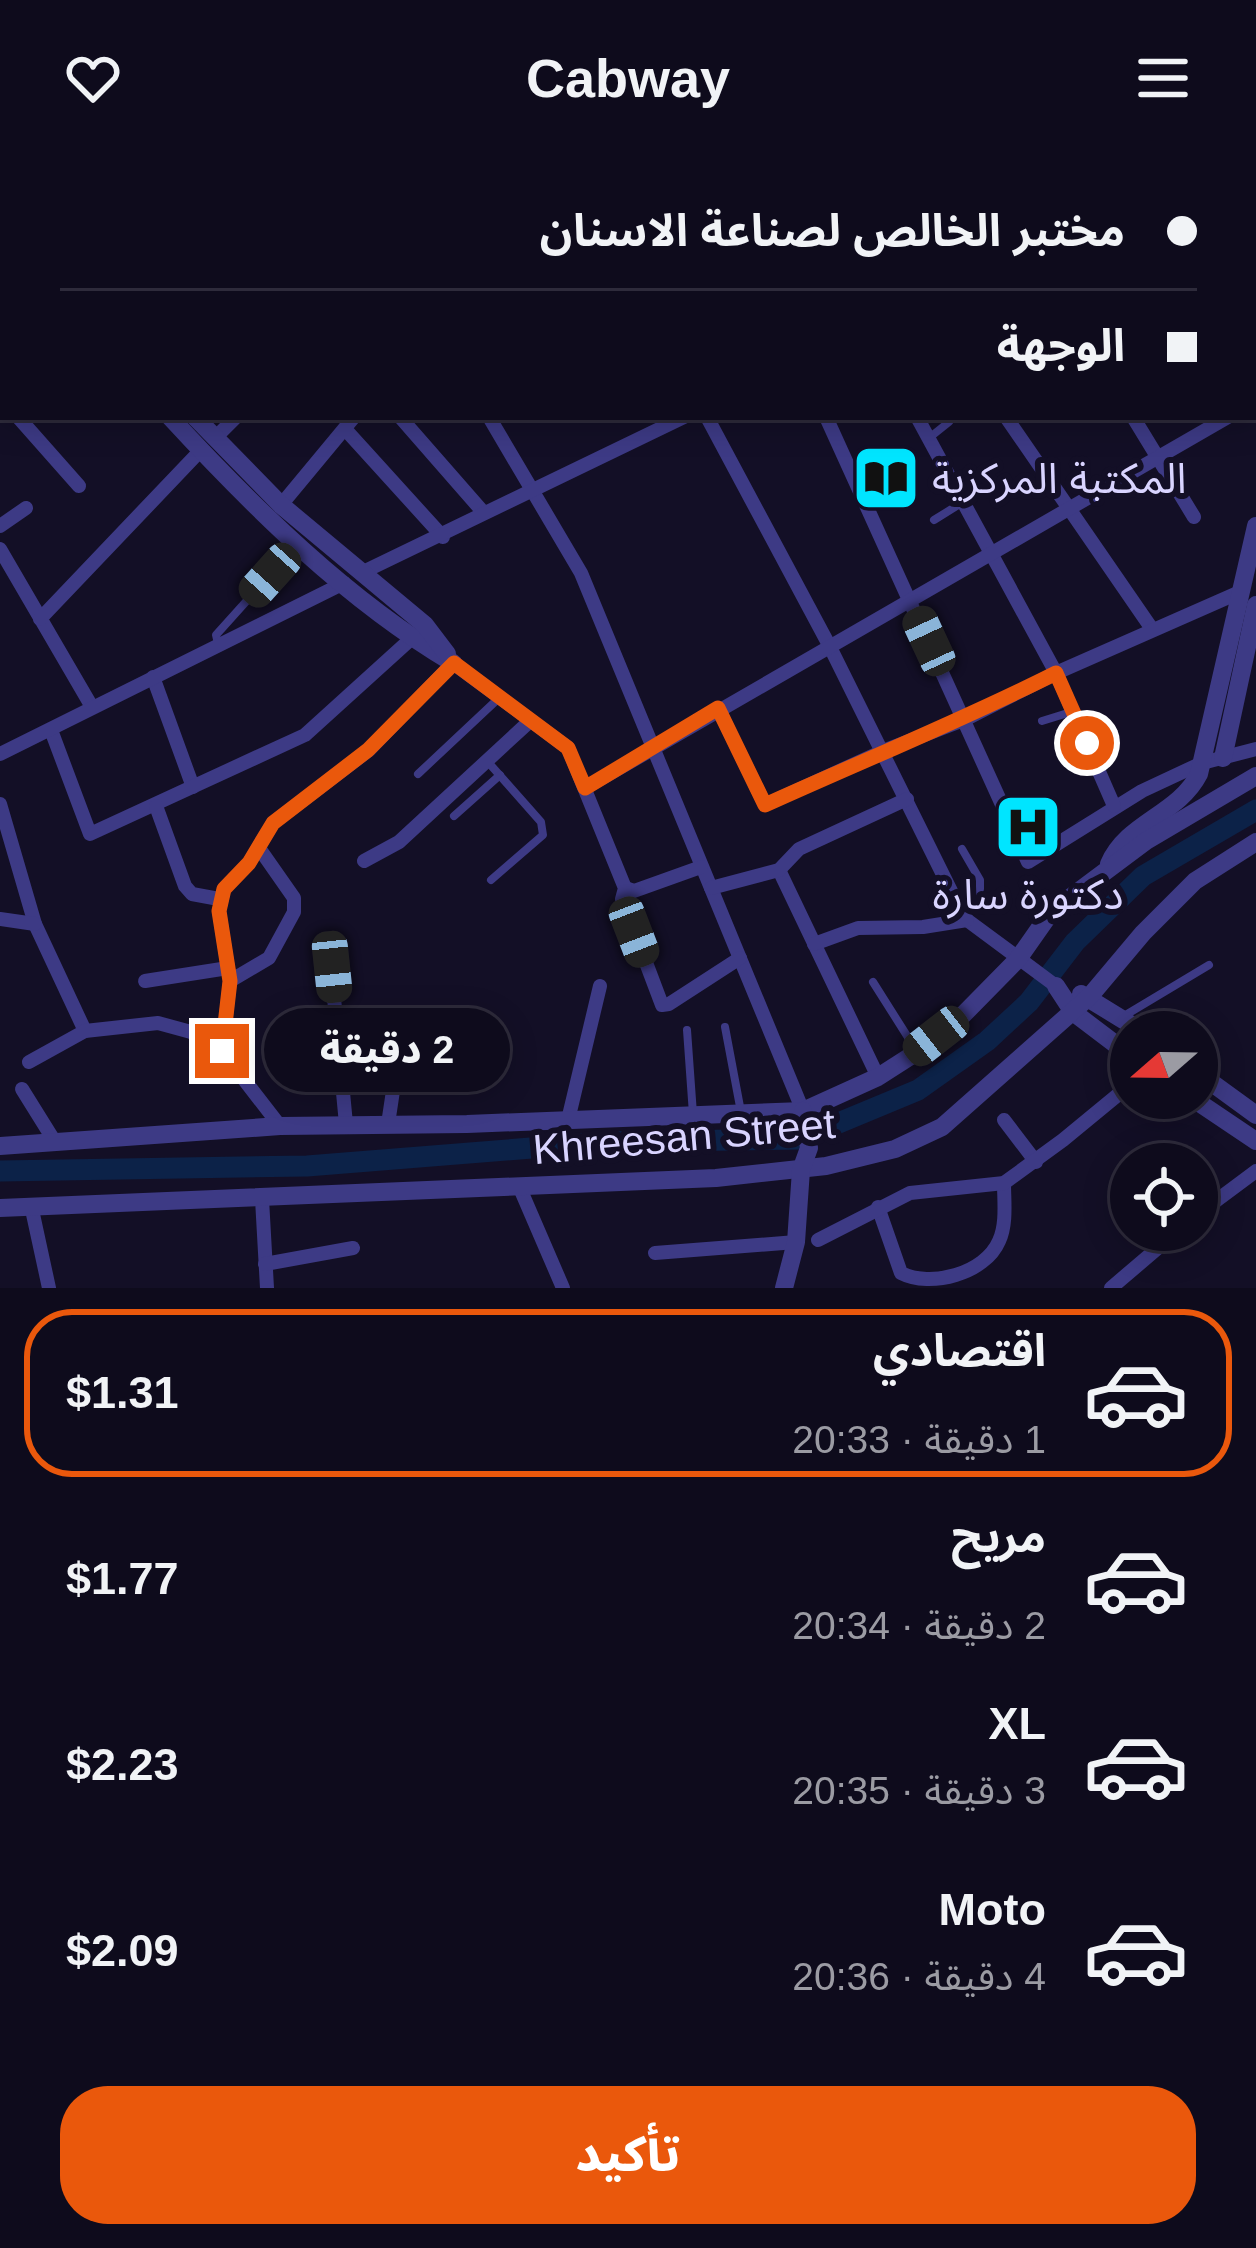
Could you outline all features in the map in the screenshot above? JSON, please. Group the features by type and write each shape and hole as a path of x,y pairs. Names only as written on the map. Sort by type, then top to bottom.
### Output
{"street":[{"path":"21,420 79,486"},
{"path":"174,420 281,506 412,638 454,663 568,748 626,888 622,898 662,1005 740,958"},
{"path":"196,420 208,444 297,544 425,625 454,663"},
{"path":"40,620 233,420"},
{"path":"403,420 484,513"},
{"path":"492,420 581,573 805,1119 809,1148 801,1170 796,1241 784,1288"},
{"path":"0,754 678,420"},
{"path":"709,420 830,645 963,914 1049,980 1114,1011"},
{"path":"827,420 1028,862 1114,806 1202,764 1256,749"},
{"path":"919,420 1056,673 1114,806"},
{"path":"1008,420 1152,629"},
{"path":"1135,420 1195,517"},
{"path":"585,788 1222,420"},
{"path":"281,506 349,423 443,537"},
{"path":"0,526 26,508"},
{"path":"1223,758 1250,657 1248,598 1256,526"},
{"path":"0,549 92,707"},
{"path":"718,708 765,805 966,719 1152,629 1248,598"},
{"path":"1108,868 1131,833 1186,794 1202,764 1248,598"},
{"path":"51,730 90,834 304,735 412,638"},
{"path":"222,1051 229,974 219,899 273,823 368,750 454,663"},
{"path":"153,677 193,787"},
{"path":"364,861 400,842 530,721"},
{"name":"Khreesan Street","path":"0,1145 280,1126 742,1113 805,1119 917,1052 956,1022 1018,959 1052,912 1108,868 1256,776"},
{"path":"711,888 779,870 799,849 907,799"},
{"path":"0,804 35,924 86,1031"},
{"path":"156,806 185,886 193,894 219,899"},
{"name":"Khreesan Street","path":"0,1208 716,1178 801,1170 895,1149 942,1127 1090,996 1195,881 1256,842"},
{"path":"145,981 229,974 269,958 294,913 293,898 259,848"},
{"path":"626,888 634,891 701,867"},
{"path":"779,870 878,1077"},
{"path":"814,944 858,928 923,927 963,914"},
{"path":"0,919 35,924"},
{"path":"329,945 346,1124"},
{"path":"1049,980 1073,1012 1110,1040"},
{"path":"568,1120 600,986"},
{"path":"29,1062 86,1031 158,1023 190,1032 222,1051 280,1126"},
{"path":"388,1124 399,1051"},
{"path":"1218,1087 1256,1115"},
{"path":"22,1089 55,1142"},
{"path":"818,1240 878,1207 926,1190 1004,1183 1110,1101"},
{"path":"1218,1115 1256,1141"},
{"path":"1004,1120 1036,1162"},
{"path":"1218,1199 1256,1171"},
{"path":"878,1207 901,1273 916,1282 956,1280 973,1272 999,1242 1004,1183"},
{"path":"519,1186 563,1288"},
{"path":"262,1199 267,1288"},
{"path":"31,1205 49,1288"},
{"path":"655,1253 796,1241"},
{"path":"265,1264 353,1249"},
{"path":"1111,1288 1154,1251"}],"lane":[{"path":"929,438 949,422"},
{"path":"934,520 963,502"},
{"path":"218,645 216,635 297,544"},
{"path":"418,774 500,697"},
{"path":"1042,721 1073,711"},
{"path":"487,760 541,822 543,835 491,880"},
{"path":"454,816 500,776"},
{"path":"962,849 980,880 980,889 963,914"},
{"path":"1133,1011 1209,965"},
{"path":"873,982 917,1052"},
{"path":"725,1027 742,1113"},
{"path":"687,1030 693,1115"}],"waterway":[{"path":"0,1171 307,1166 606,1142 800,1139 918,1090 987,1041 1029,1002 1075,942 1143,876 1256,810"}],"place":[{"name":"المكتبة المركزية","path":"886,478"},
{"name":"دكتورة سارة","path":"1028,827"}],"route":[{"path":"222,1051 230,981 219,911 224,889 249,863 273,823 368,750 454,663 568,748 585,788 718,708 765,805 966,719 1056,673 1087,743"}]}
